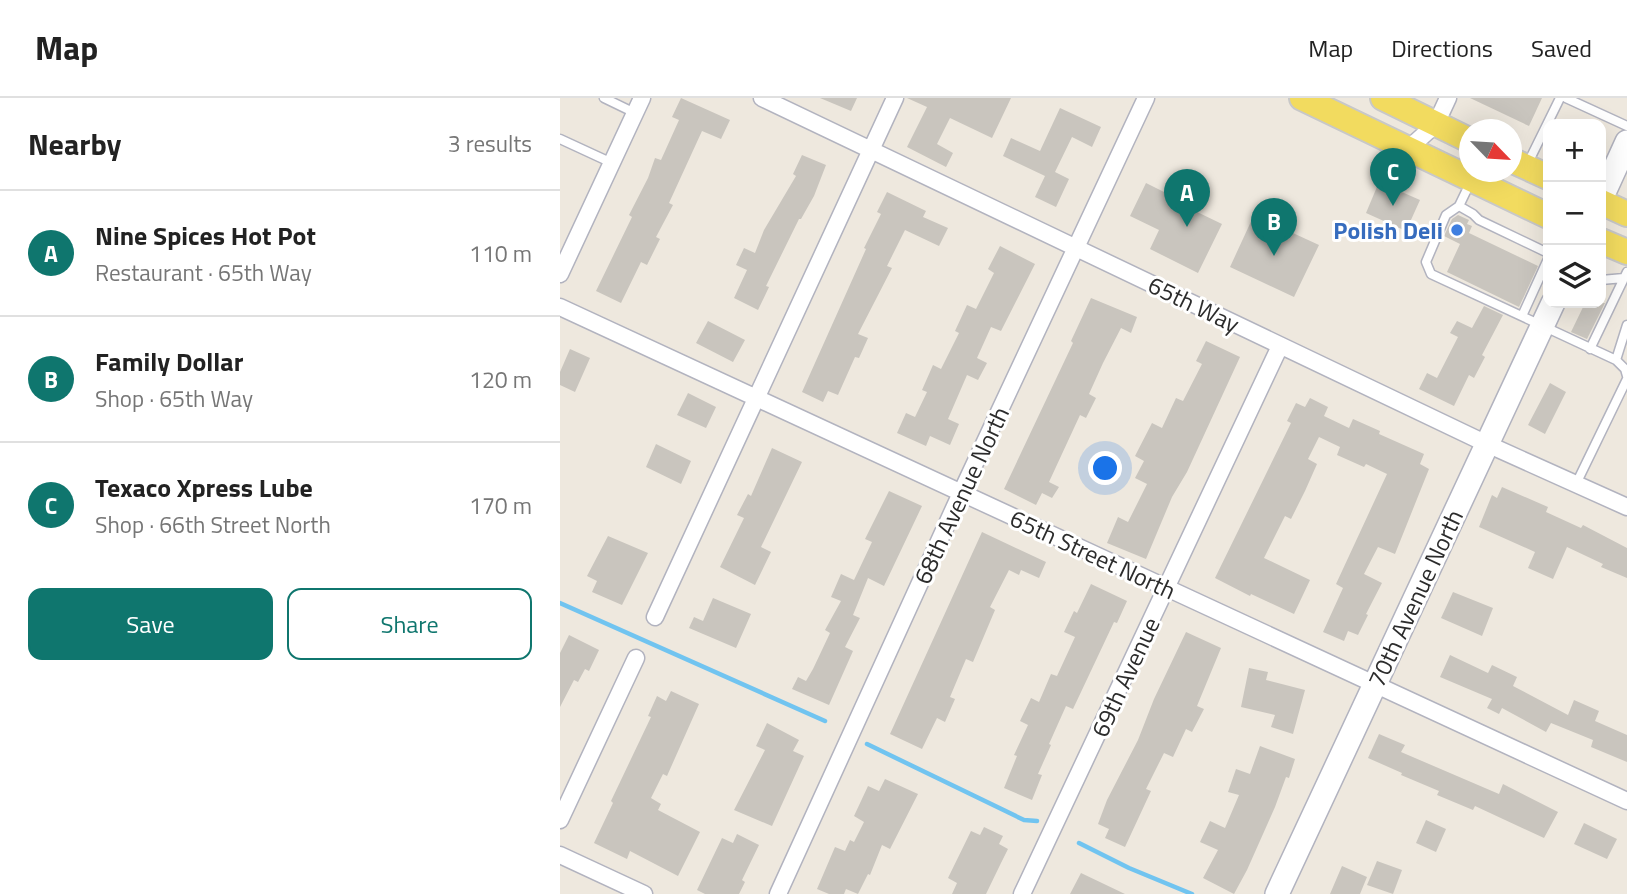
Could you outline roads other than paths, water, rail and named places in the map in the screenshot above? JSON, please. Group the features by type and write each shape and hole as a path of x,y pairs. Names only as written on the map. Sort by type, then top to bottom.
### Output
{"main road":[{"path":"1302,98 1459,174"},
{"path":"1383,98 1459,135"},
{"path":"1476,182 1543,214"},
{"path":"1606,203 1627,214"},
{"path":"1606,243 1627,252"}],"street":[{"name":"65th Way","path":"762,98 1487,444 1627,507"},
{"path":"655,617 895,98"},
{"name":"68th Avenue North","path":"778,894 961,493 1146,98"},
{"path":"1408,149 1436,124 1448,98"},
{"path":"560,274 639,106"},
{"path":"1606,185 1613,163 1627,142"},
{"name":"65th Street North","path":"560,307 1627,802"},
{"name":"70th Avenue North","path":"1277,894 1487,444 1532,321 1547,308"},
{"name":"69th Avenue","path":"1022,894 1280,346"},
{"path":"560,820 636,658"},
{"path":"560,855 644,894"}],"lane":[{"path":"604,98 639,106"},
{"path":"1552,119 1560,98"},
{"path":"1566,98 1627,125"},
{"path":"560,139 612,163"},
{"path":"1529,168 1543,140"},
{"path":"1471,182 1459,206 1446,215 1426,262 1432,274 1616,360 1625,369 1627,378 1576,484"},
{"path":"1459,206 1479,220 1543,251"},
{"path":"1590,349 1625,275"},
{"path":"1606,279 1625,275"},
{"path":"1532,321 1543,278"},
{"path":"1616,360 1627,325"}],"waterway":[{"path":"560,603 825,721"},
{"path":"867,744 1024,820 1037,821"},
{"path":"1079,843 1129,868 1192,894"}],"place":[{"name":"Texaco Xpress Lube","path":"1393,206"},
{"name":"Nine Spices Hot Pot","path":"1187,227"},
{"name":"Polish Deli","path":"1457,230"},
{"name":"Family Dollar","path":"1274,256"}]}
